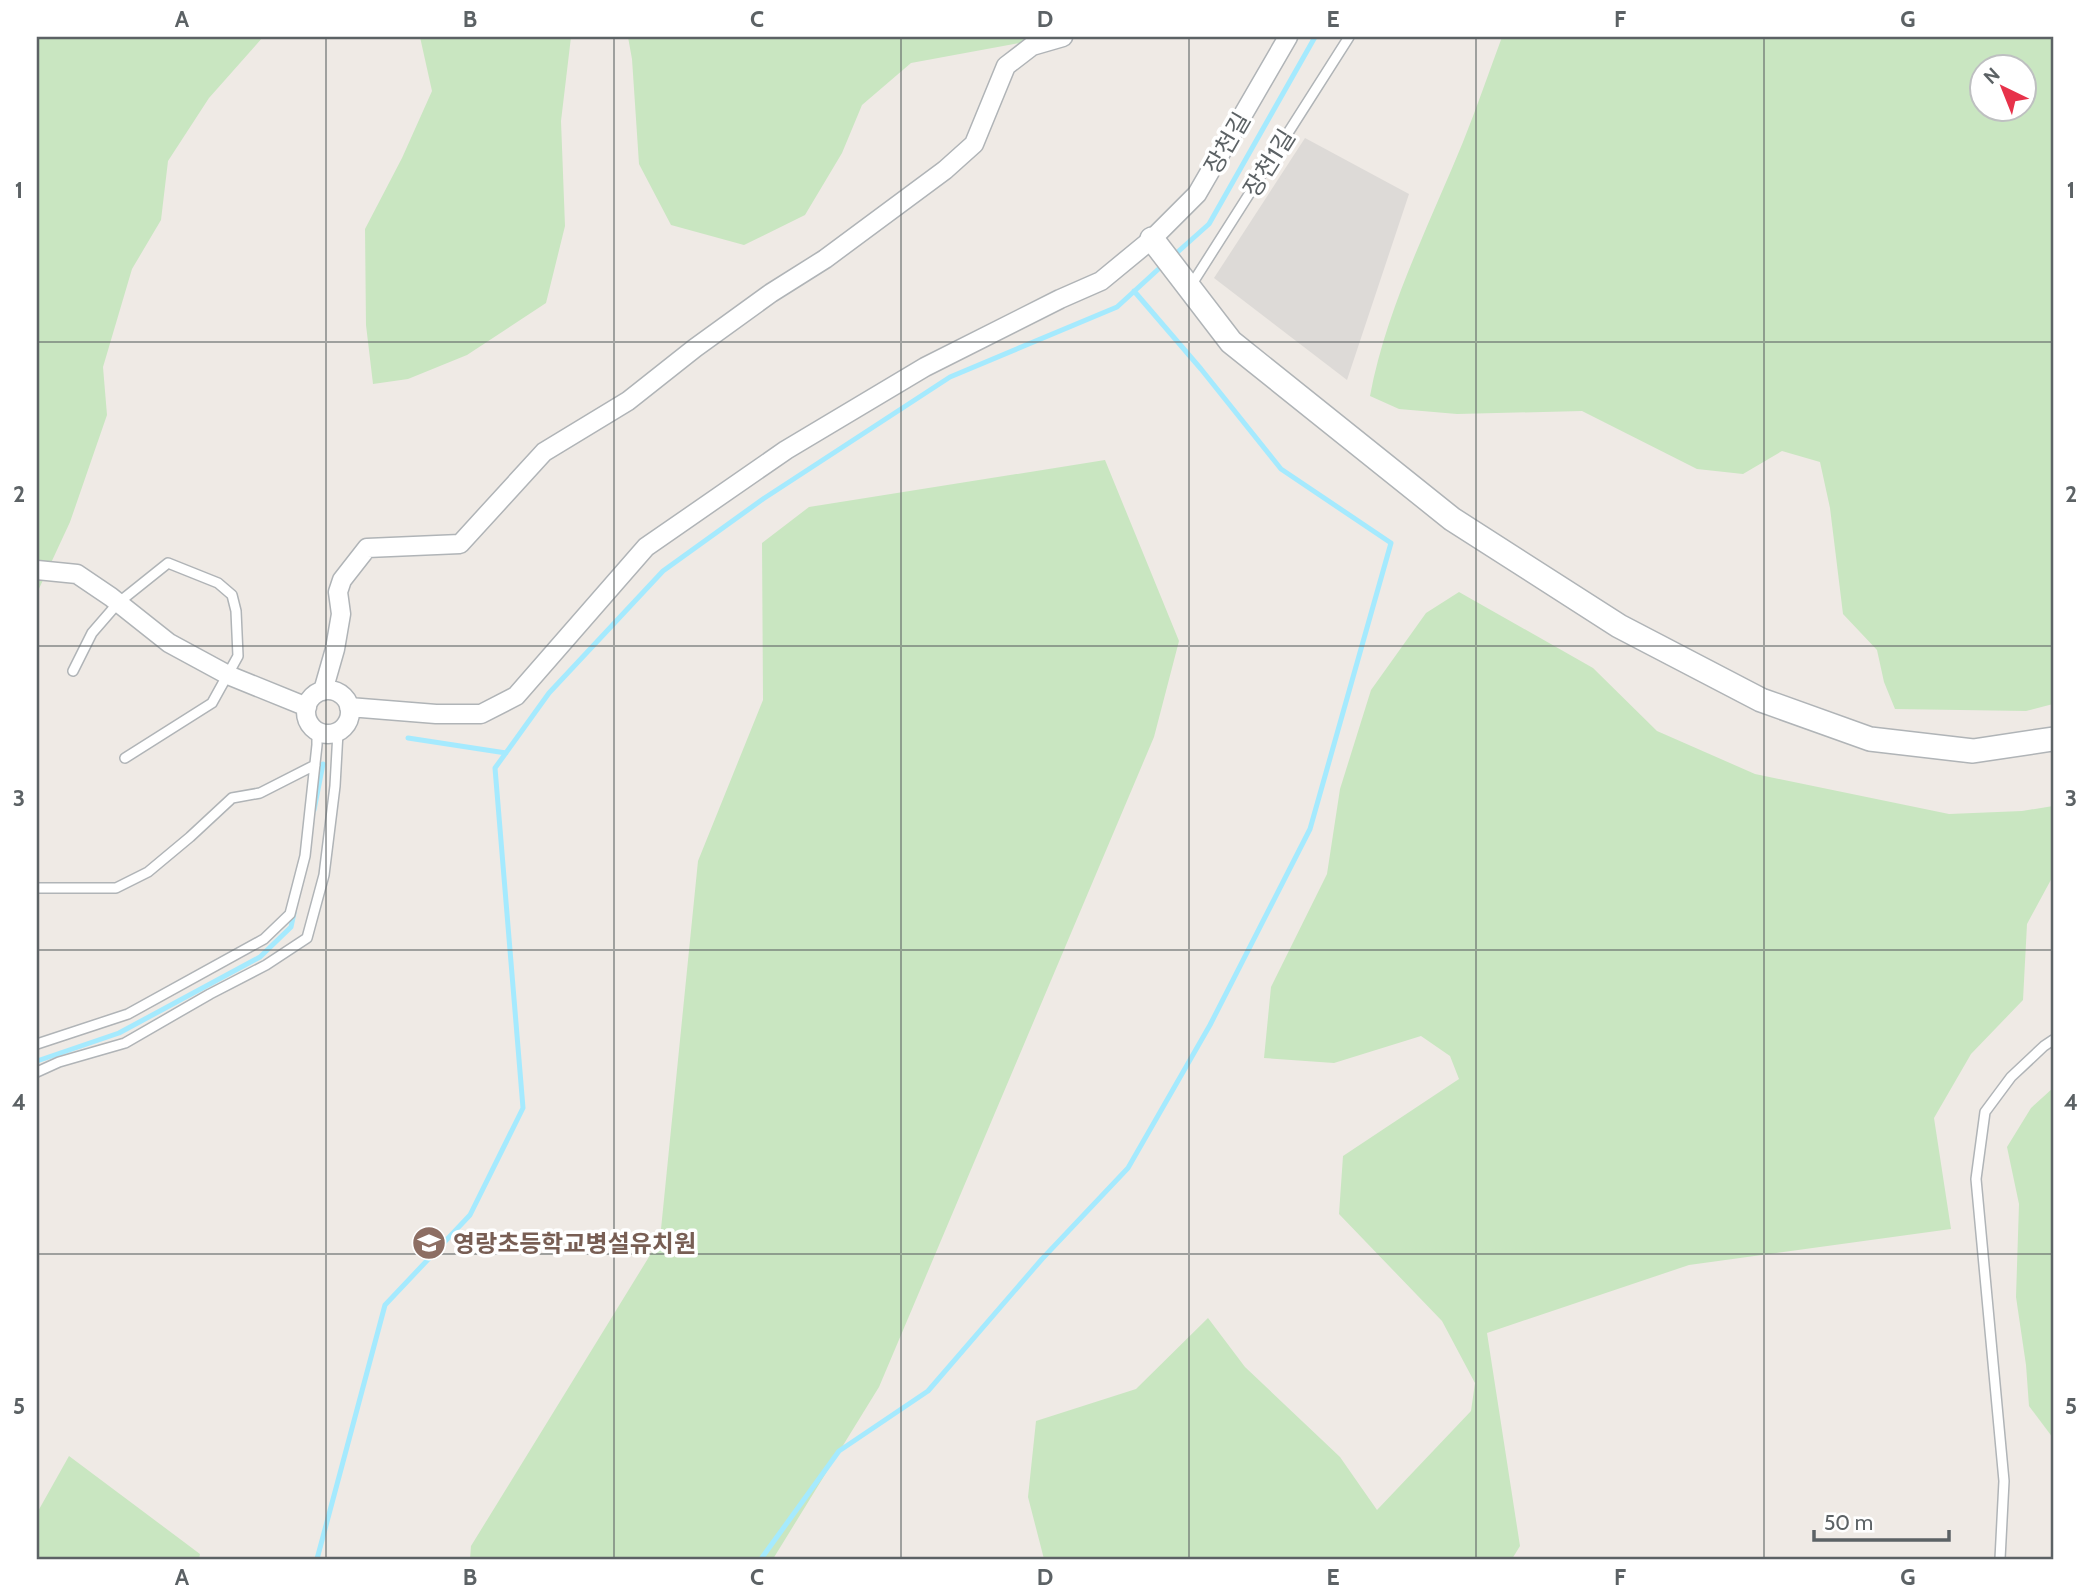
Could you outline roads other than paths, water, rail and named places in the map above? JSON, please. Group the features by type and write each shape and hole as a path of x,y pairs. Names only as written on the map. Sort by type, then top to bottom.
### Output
{"street":[{"path":"323,691 335,649 341,614 338,592 342,580 367,548 460,544 544,452 628,401 695,348 771,293 825,259 945,170 974,144 1006,66 1032,46 1063,37"},
{"name":"장천길","path":"349,707 436,714 481,714 516,696 646,547 786,450 925,367 1060,299 1101,282 1154,243 1197,194 1288,37"},
{"path":"1154,243 1231,342 1452,519 1619,626 1761,700 1870,739 1973,751 2053,739"},
{"path":"37,570 77,574 169,643 228,675 307,707"},
{"path":"323,691 339,694 346,699 349,707 347,722 338,732 323,734 308,720 307,707 315,695 323,691"}],"lane":[{"name":"장천1길","path":"1185,283 1349,37"},
{"path":"73,671 92,633 118,603 168,563 218,583 232,595 236,611 238,656 212,703 125,758"},
{"path":"37,1044 128,1014 264,939 290,914 304,856 317,731"},
{"path":"37,1072 59,1062 125,1043 266,965 307,937 324,875 335,786 338,732"},
{"path":"37,888 116,888 148,872 232,798 260,793 315,765"},
{"path":"2000,1559 2004,1481 1976,1179 1985,1112 2011,1077 2053,1040"}],"waterway":[{"path":"1172,257 1209,224 1315,37"},
{"path":"317,1559 385,1305 470,1215 523,1108 495,768 549,693 663,571 763,499 950,377 1117,307 1164,264"},
{"path":"761,1559 839,1451 928,1391 1042,1259 1128,1168 1210,1025 1310,829 1391,543 1281,469 1134,291"},
{"path":"408,738 506,753"},
{"path":"314,810 323,764"},
{"path":"37,1061 119,1033 260,957 291,927 294,913"}],"place":[{"name":"영랑초등학교병설유치원","path":"429,1243"}]}
